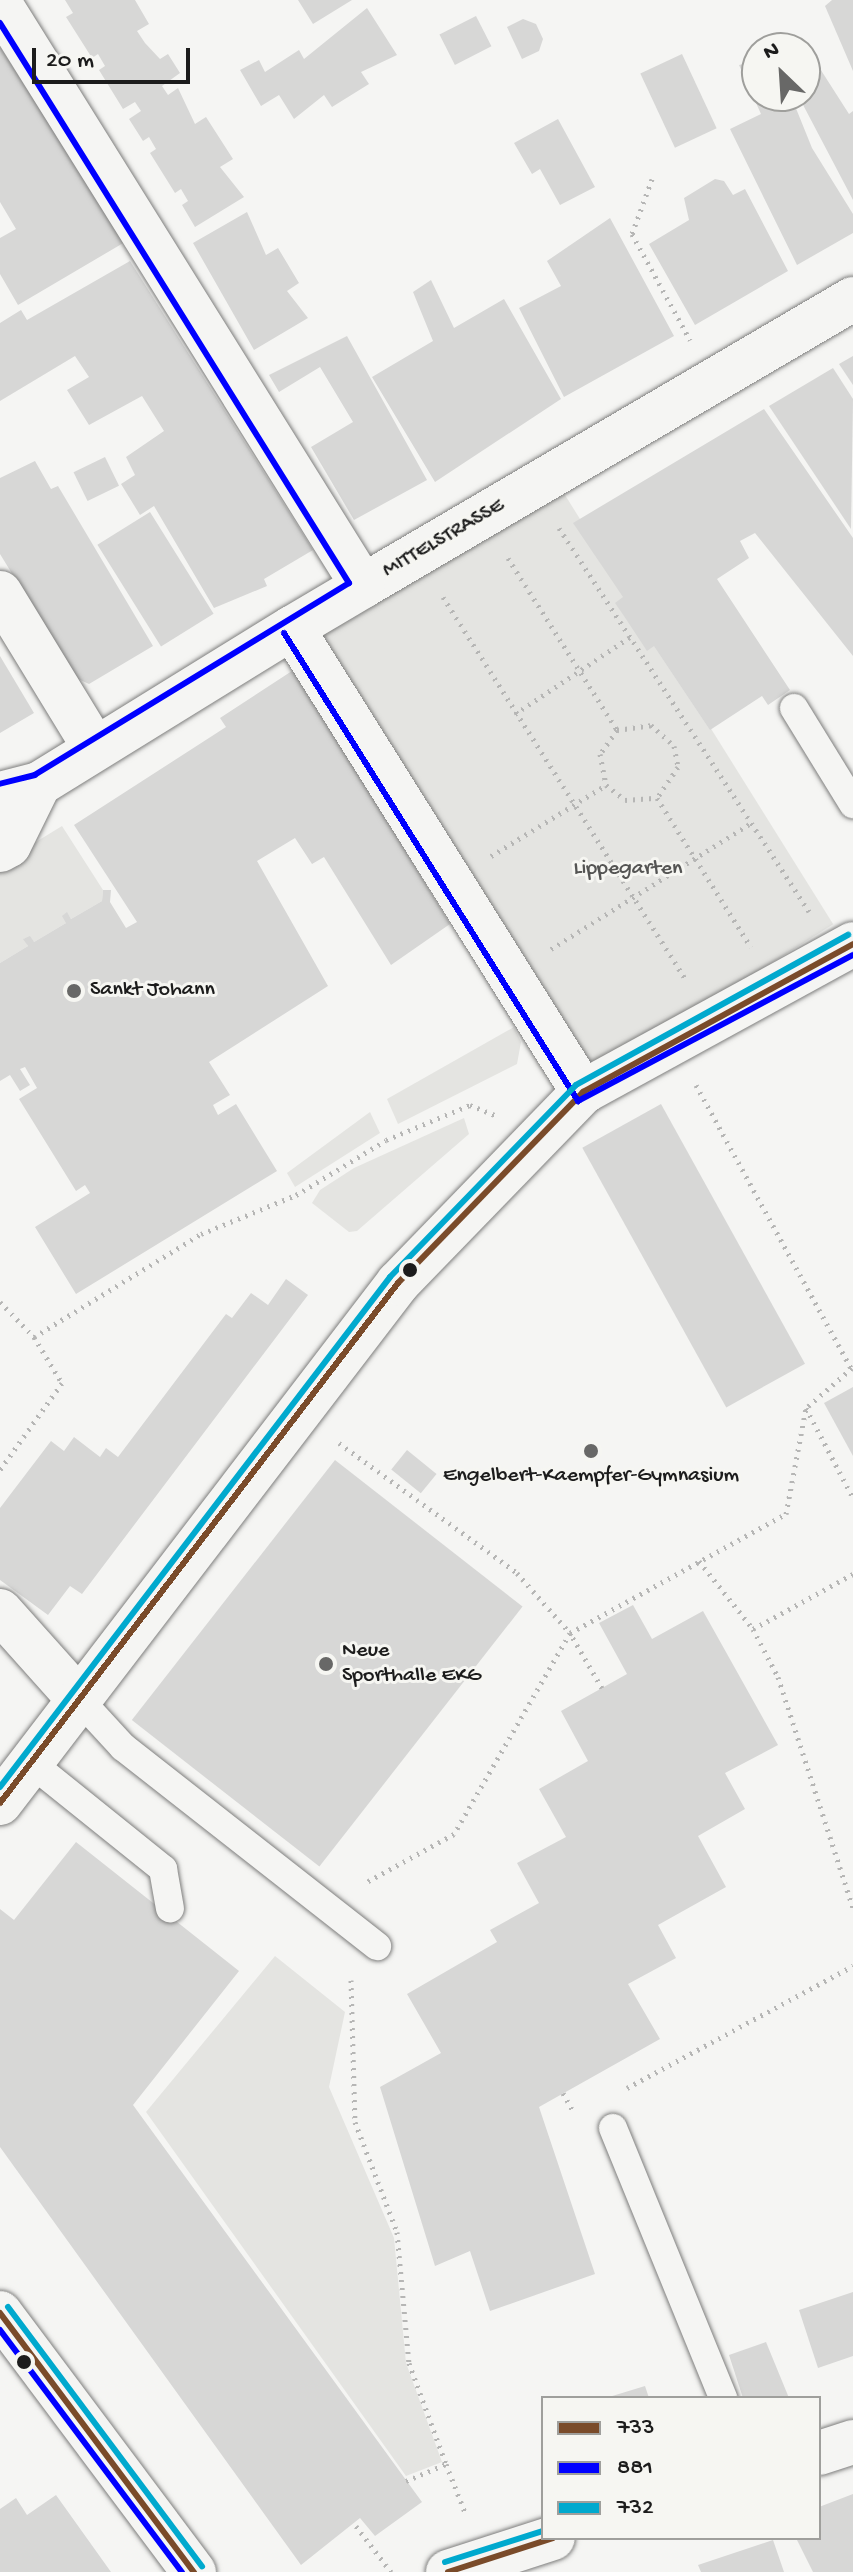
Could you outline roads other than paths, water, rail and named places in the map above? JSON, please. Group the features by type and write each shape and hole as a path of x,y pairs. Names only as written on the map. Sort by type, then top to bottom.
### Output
{"street":[{"path":"0,4 363,586"},
{"name":"MITTELSTRASSE","path":"5,848 19,789 853,299"},
{"path":"0,593 94,747"},
{"path":"292,628 583,1092"},
{"path":"0,1803 77,1697 398,1283 583,1092 844,948"},
{"path":"0,1611 77,1697"},
{"path":"0,2313 194,2572"},
{"path":"821,2452 853,2442"},
{"path":"466,2566 547,2540"}],"lane":[{"path":"794,708 853,804"},
{"path":"77,1697 123,1747 377,1946"},
{"path":"30,1762 163,1869 170,1908"},
{"path":"613,2128 722,2396"}],"place":[{"name":"Sankt Johann","path":"74,991"},
{"name":"Engelbert-Kaempfer-Gymnasium","path":"591,1451"},
{"name":"Neue Sporthalle EKG","path":"326,1664"}],"park label":[{"name":"Lippegarten","path":"628,870"}]}
